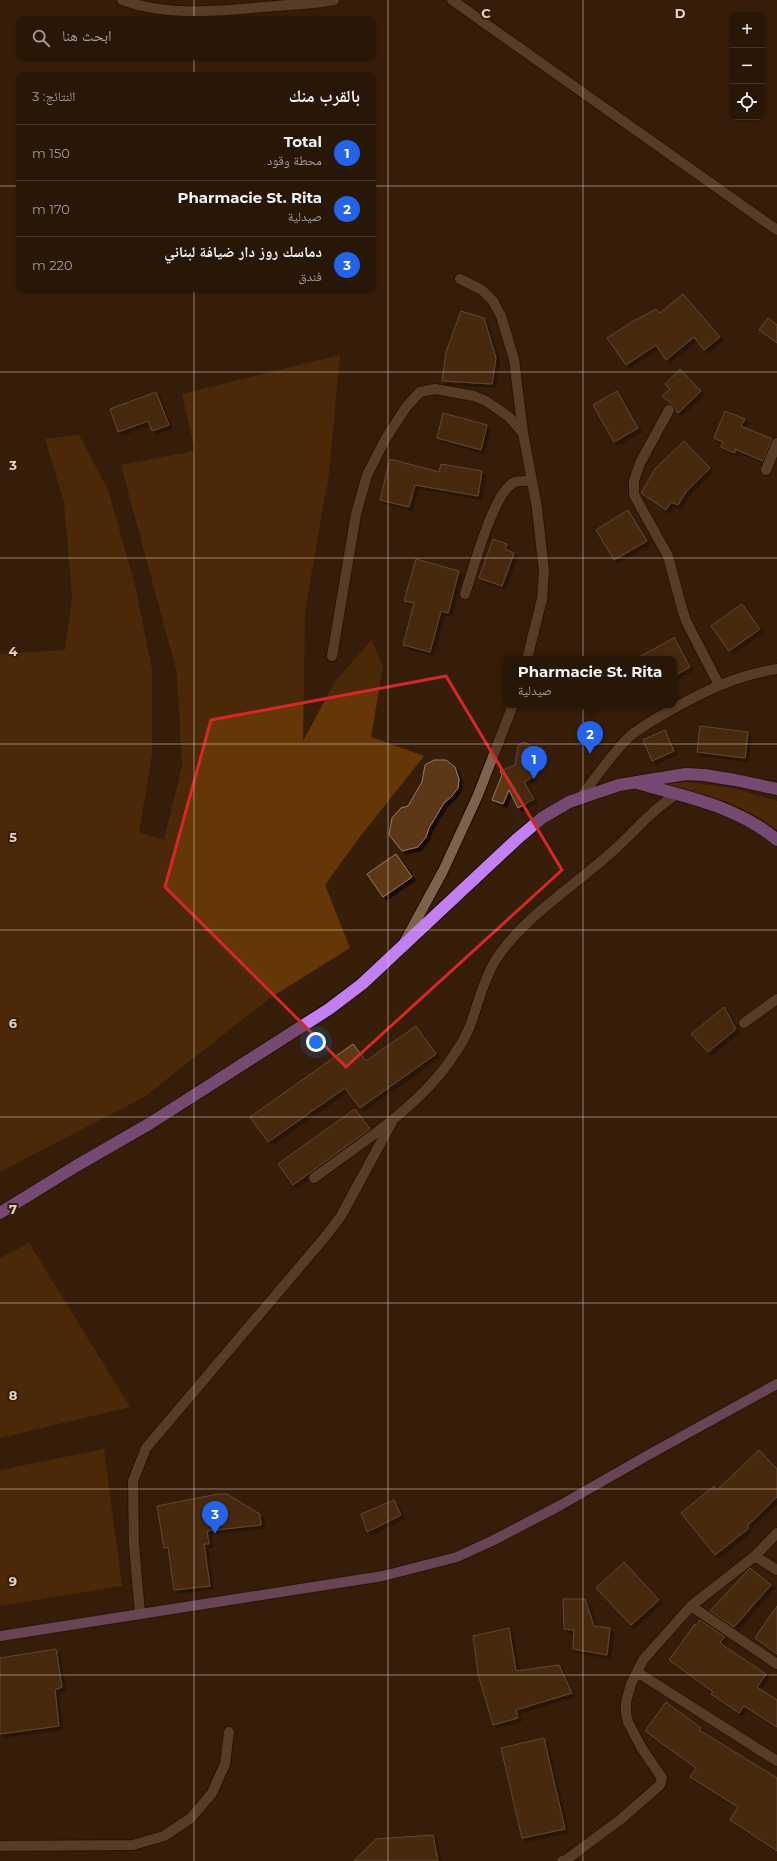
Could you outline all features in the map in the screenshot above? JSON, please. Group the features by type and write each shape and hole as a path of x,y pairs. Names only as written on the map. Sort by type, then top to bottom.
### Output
{"highway":[{"path":"0,1213 76,1166 149,1124 329,1009 362,984 542,818 569,802 604,789 686,774 704,775 777,789"},
{"path":"634,783 734,812 758,826 777,840"}],"main road":[{"path":"0,1636 383,1576 457,1557 494,1540 552,1509 777,1384"}],"street":[{"path":"122,0 141,7 188,11 225,10 334,0"},
{"path":"452,0 777,230"},
{"path":"460,279 482,290 493,301 501,316 514,359 523,433 542,542 544,585 535,631 528,656"},
{"path":"332,656 356,514 366,481 386,438 414,398 420,392 436,389 474,396 497,408 509,417 523,433"},
{"path":"669,410 640,463 634,481 634,495 668,556 686,621 719,685"},
{"path":"766,470 777,443"},
{"path":"465,594 486,531 502,493 514,482 531,481"},
{"path":"677,707 719,685 758,672 777,669"},
{"path":"403,945 443,871 475,802 494,758 512,708"},
{"path":"581,797 628,738 639,729 675,708"},
{"path":"314,1178 393,1120 440,1074 457,1050 469,1027 489,971 501,952 511,940 543,909 614,850 654,810 676,794"},
{"path":"744,1023 777,1000"},
{"path":"140,1614 134,1545 133,1481 146,1448 325,1237 348,1203 393,1120"},
{"path":"562,1861 566,1860 621,1819 660,1785 662,1781 659,1771 634,1736 626,1713 626,1702 629,1690 643,1660 691,1606 755,1556 777,1532"},
{"path":"755,1556 777,1570"},
{"path":"691,1606 777,1664"},
{"path":"637,1672 777,1761"},
{"path":"0,1846 133,1845 164,1836 191,1818 212,1794 225,1764 229,1732"}],"highlighted area":[{"path":"446,676 562,870 346,1067 165,887 211,720"}],"shaded area":[{"path":"340,355 329,473 305,611 303,741 336,680 372,640 383,667 371,737 424,756 359,838 325,885 350,948 270,998 144,1097 0,1172 0,654 65,650 72,598 64,502 45,439 79,435 108,490 136,589 152,670 152,754 139,832 164,840 182,766 177,673 121,465 195,451 182,394"},
{"path":"687,782 732,788 777,801 777,830 750,812 722,800 662,783"},
{"path":"29,1243 130,1407 0,1438 0,1258"},
{"path":"104,1449 122,1586 0,1606 0,1470"}],"building":[{"path":"683,294 720,337 704,350 694,337 666,360 656,345 626,365 607,338 656,309 660,313"},
{"path":"461,311 484,318 496,358 492,384 442,381 446,352"},
{"path":"768,318 777,325 777,343 759,330"},
{"path":"680,369 701,391 678,413 674,406 662,396 670,389 665,384"},
{"path":"617,391 638,428 614,442 593,405"},
{"path":"156,392 169,425 152,431 148,421 118,432 110,409"},
{"path":"725,411 745,419 741,426 772,439 763,461 735,449 735,453 721,447 723,442 714,438"},
{"path":"443,413 487,425 481,450 437,438"},
{"path":"684,441 710,468 686,492 678,505 671,502 666,510 641,493 655,469"},
{"path":"390,459 439,472 441,464 482,471 478,496 415,485 409,507 380,500"},
{"path":"628,510 647,541 614,560 596,530"},
{"path":"493,539 507,544 505,549 514,553 502,586 479,578"},
{"path":"416,559 459,571 448,613 441,611 430,652 403,645 414,603 404,601"},
{"path":"742,604 760,629 729,651 711,626"},
{"path":"674,638 690,667 677,674 677,656 641,656"},
{"path":"700,726 748,732 745,758 697,752"},
{"path":"665,730 674,751 652,761 643,740"},
{"path":"525,742 540,753 529,768 533,777 524,782 534,799 518,808 509,790 503,804 492,800 502,775 500,771 515,765 518,745"},
{"path":"434,760 446,760 455,767 459,779 458,788 444,803 429,828 426,837 418,847 402,851 389,835 392,818 401,808 408,806 422,782 425,765"},
{"path":"396,854 412,877 383,897 367,874"},
{"path":"724,1007 736,1029 708,1052 691,1034"},
{"path":"416,1026 436,1054 360,1108 345,1088 268,1142 250,1117 353,1044 366,1061"},
{"path":"355,1109 370,1129 293,1185 278,1164"},
{"path":"759,1450 777,1469 777,1497 747,1526 749,1528 715,1555 681,1513 714,1486 717,1490"},
{"path":"218,1494 227,1494 260,1514 261,1525 207,1531 209,1544 204,1544 210,1586 174,1590 168,1547 164,1548 157,1506"},
{"path":"394,1500 401,1515 367,1532 361,1514"},
{"path":"624,1562 659,1600 631,1625 596,1588"},
{"path":"750,1568 771,1585 734,1627 710,1611"},
{"path":"563,1599 585,1599 594,1626 610,1628 607,1655 573,1649 574,1630 564,1629"},
{"path":"777,1606 777,1654 755,1638"},
{"path":"700,1620 725,1637 720,1642 724,1646 766,1674 757,1687 777,1700 777,1727 744,1706 739,1713 711,1694 713,1692 669,1660 695,1624 696,1625"},
{"path":"509,1628 516,1671 559,1665 572,1693 516,1710 518,1718 493,1725 478,1674 473,1636"},
{"path":"56,1649 62,1687 55,1690 59,1726 0,1734 0,1658"},
{"path":"666,1702 701,1728 699,1730 777,1778 777,1851 730,1820 738,1807 690,1777 696,1768 645,1731"},
{"path":"544,1738 565,1829 522,1838 501,1748"},
{"path":"433,1835 438,1861 354,1861 376,1839"}],"place":[{"name":"Pharmacie St. Rita","path":"590,754"},
{"name":"Total","path":"534,779"},
{"name":"دماسك روز دار ضيافة لبناني","path":"215,1534"}]}
